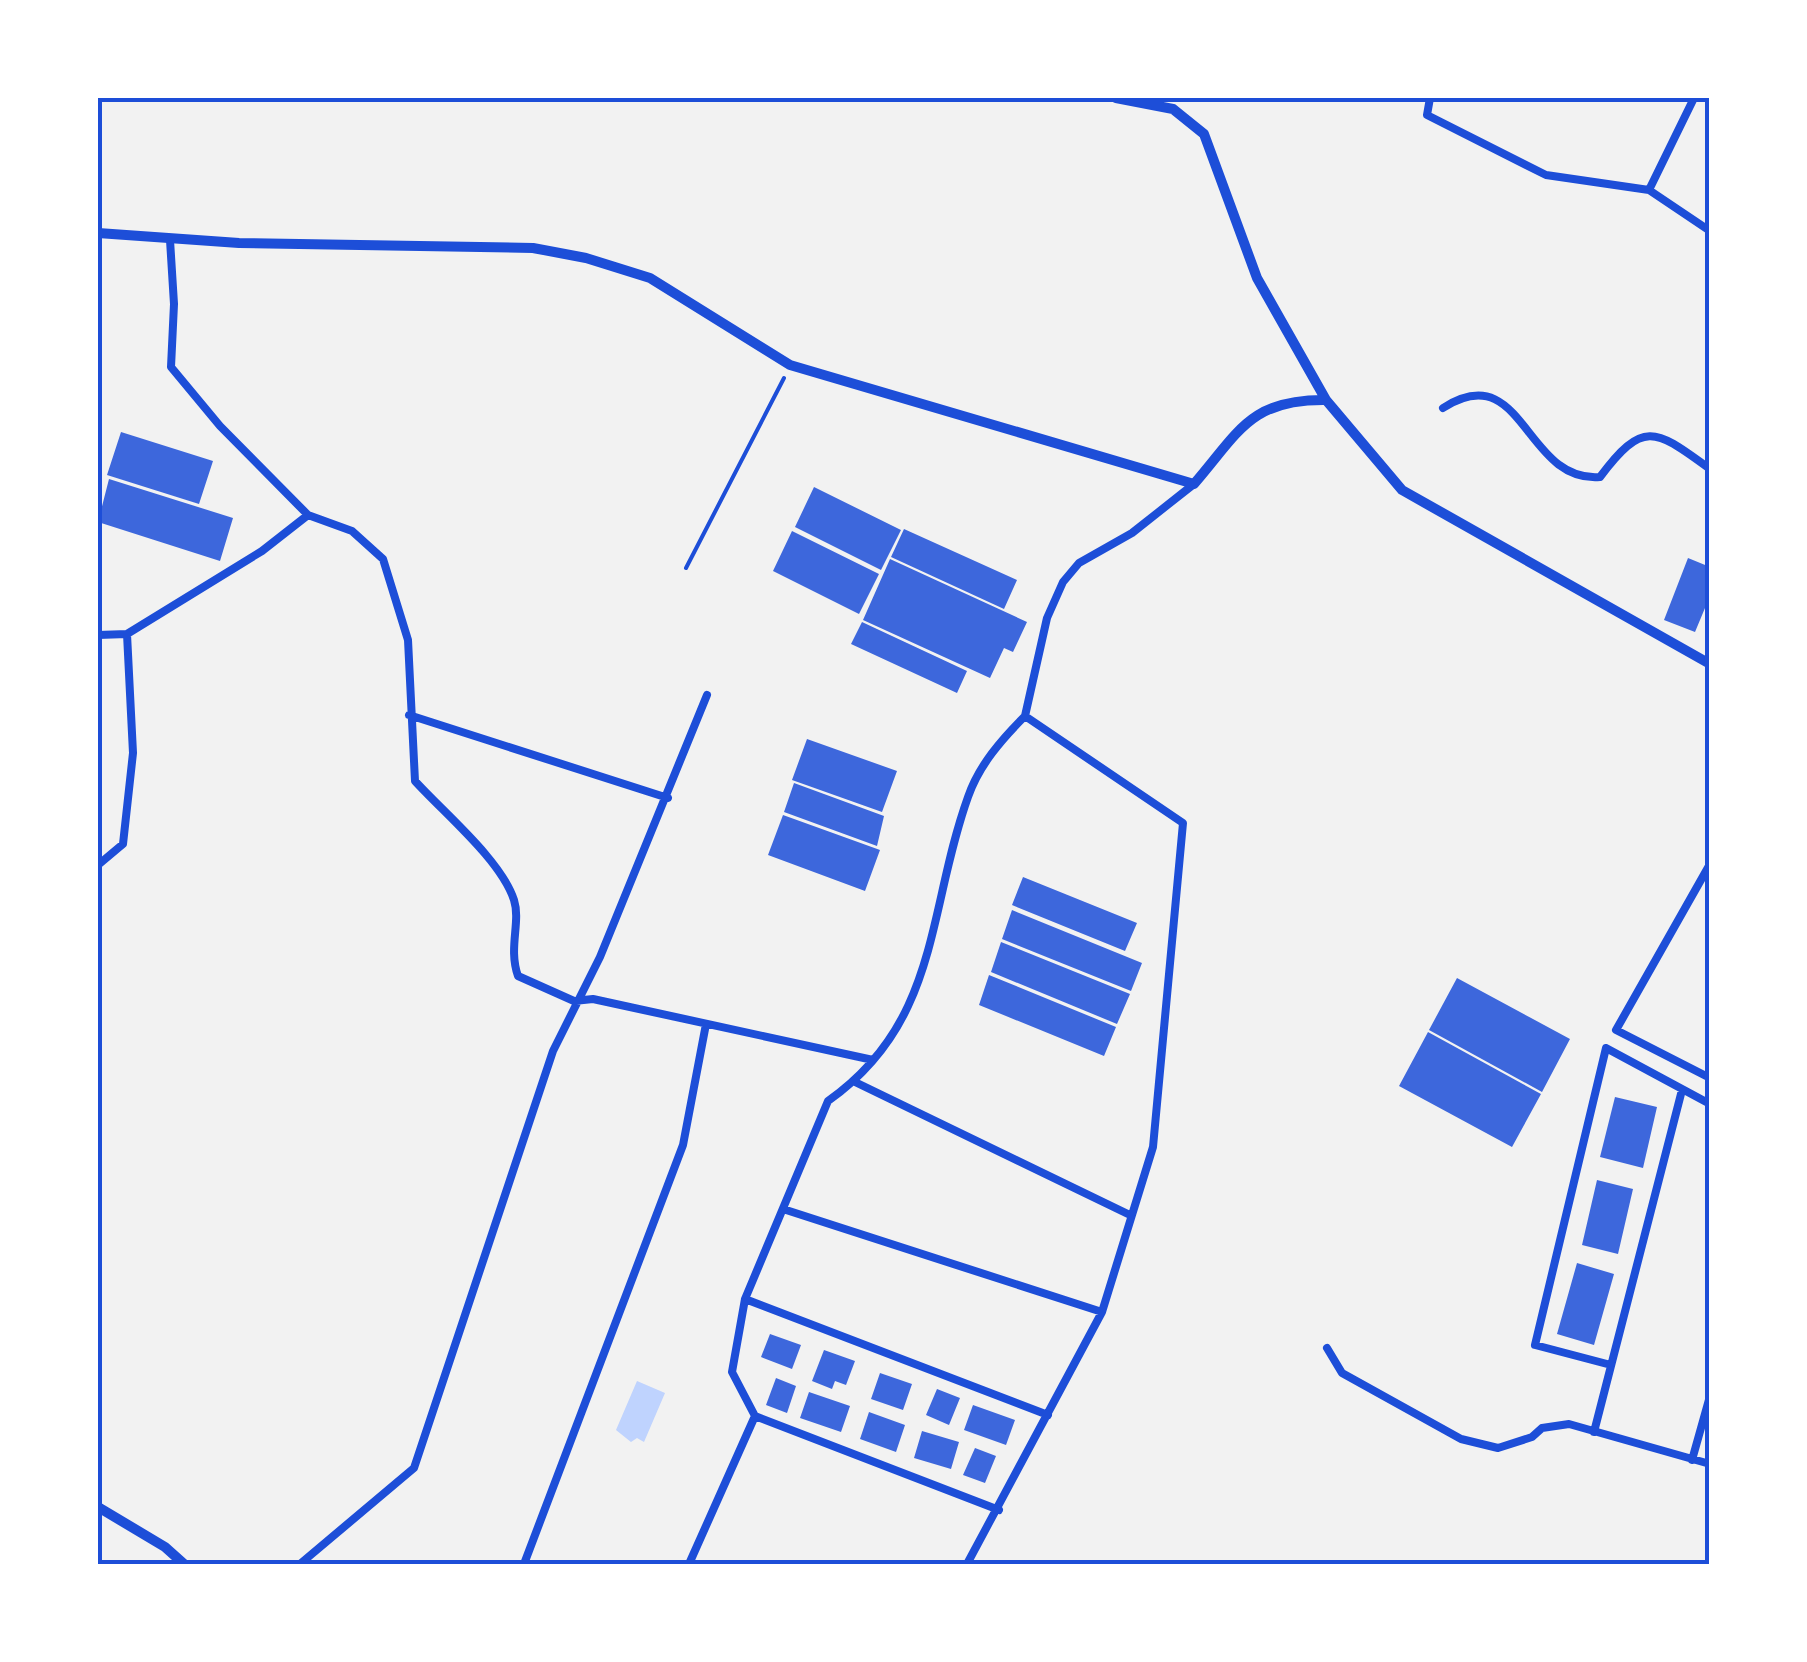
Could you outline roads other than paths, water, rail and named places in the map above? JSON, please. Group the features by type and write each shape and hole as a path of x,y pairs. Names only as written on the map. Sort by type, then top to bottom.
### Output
{"street":[{"path":"1116,98 1173,109 1204,134 1258,278 1326,400 1402,490 1710,664"},
{"path":"1430,98 1427,114 1546,175 1649,190 1710,231"},
{"path":"1649,190 1694,98"},
{"path":"98,234 170,240 533,248 650,278 790,365 1194,484"},
{"path":"170,240 174,304 170,367 220,426 308,515 352,531 383,560 408,640 415,781 499,871 516,902 511,942 518,976 574,1001 593,999 873,1060"},
{"path":"1443,408 1476,393 1496,398 1514,411 1535,446 1575,476 1600,477 1625,444 1640,437 1666,437 1710,469"},
{"path":"998,1510 755,1416 732,1372 745,1299 828,1101 855,1082 902,1026 943,904 968,795 998,744 1025,716 1047,618 1062,582 1079,564 1132,533 1194,484 1254,414 1289,400 1326,400"},
{"path":"98,624 100,634 127,634 262,551 308,515"},
{"path":"98,864 123,844 133,753 127,634"},
{"path":"300,1564 414,1468 553,1051 574,1001 600,957 707,695"},
{"path":"410,714 668,798"},
{"path":"967,1564 1102,1312 1153,1147 1183,824 1025,716"},
{"path":"1710,864 1616,1030 1710,1078"},
{"path":"524,1564 683,1145 706,1024"},
{"path":"1611,1366 1535,1345 1606,1048 1710,1104"},
{"path":"855,1082 1130,1214"},
{"path":"1594,1432 1682,1090"},
{"path":"783,1209 1102,1312"},
{"path":"745,1299 1048,1415"},
{"path":"1327,1348 1342,1372 1461,1439 1498,1448 1532,1437 1542,1428 1569,1424 1710,1464"},
{"path":"1692,1460 1710,1396"},
{"path":"689,1564 755,1416"},
{"path":"98,1506 184,1564"}],"water":[{"path":"637,1381 665,1393 644,1442 637,1438 631,1442 616,1430"}]}
